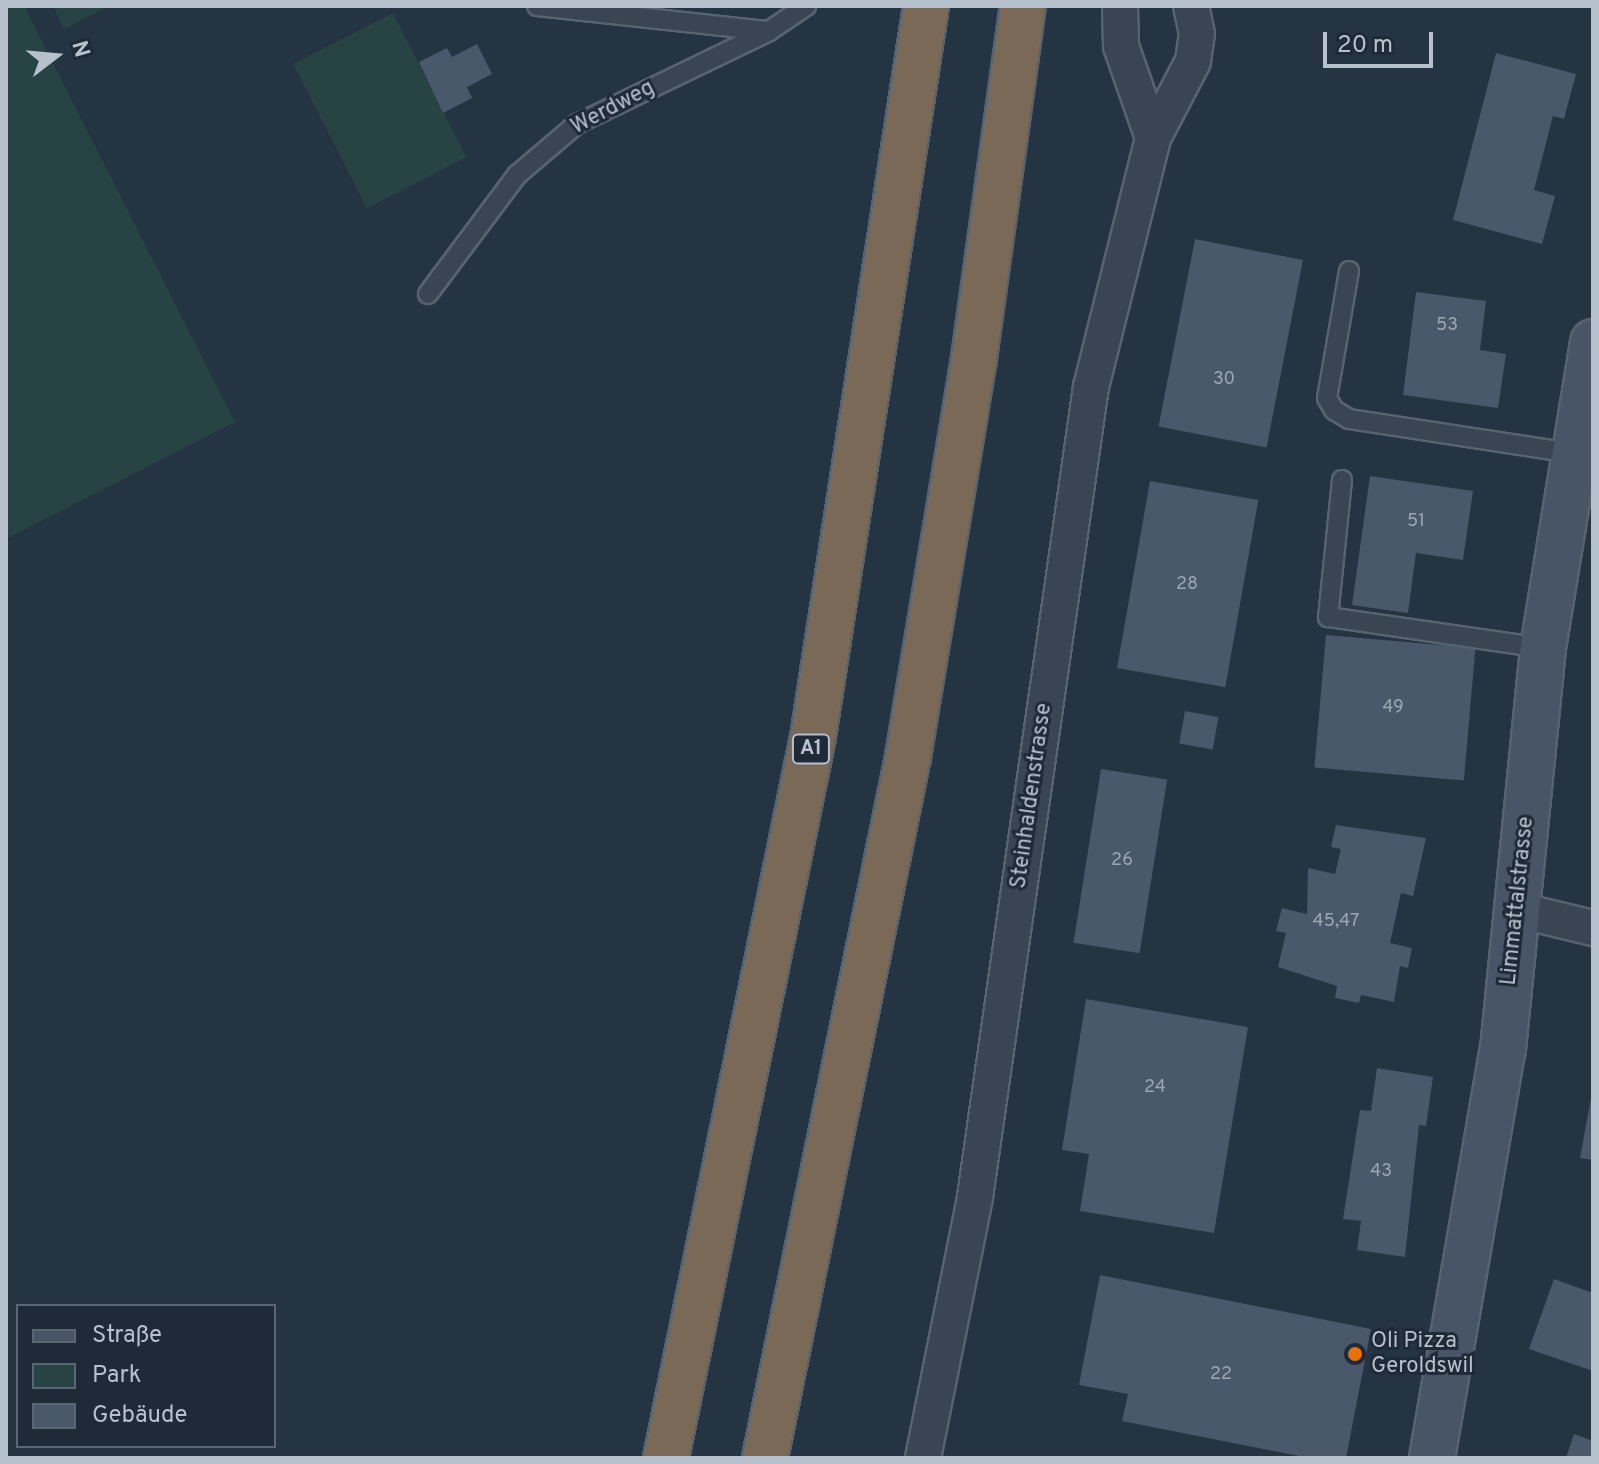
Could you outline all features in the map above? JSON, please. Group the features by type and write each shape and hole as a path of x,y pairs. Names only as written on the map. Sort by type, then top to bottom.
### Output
{"highway":[{"path":"765,1458 913,727 1023,6"},
{"name":"A1","path":"666,1458 813,737 924,20"}],"main road":[{"name":"Limmattalstrasse","path":"1432,1458 1501,1063 1543,648 1571,453 1593,342"}],"street":[{"path":"1120,6 1121,46 1153,138"},
{"name":"Steinhaldenstrasse","path":"923,1458 975,1197 1091,387 1153,138 1193,61 1197,34 1191,6"},
{"path":"1518,910 1593,928"}],"lane":[{"path":"537,6 769,31"},
{"name":"Werdweg","path":"428,294 517,175 577,124 769,31 806,6"},
{"path":"1349,271 1327,398 1334,410 1349,419 1571,453"},
{"path":"1342,480 1328,617 1543,648"}],"green space":[{"path":"6,6 24,6 235,422 6,539"},
{"path":"53,6 109,6 64,29"},
{"path":"393,13 467,157 367,208 293,64"}],"building":[{"path":"477,44 492,74 467,87 472,98 443,113 419,62 447,48 452,57"},
{"path":"1496,53 1576,74 1564,119 1553,116 1534,190 1555,196 1542,244 1453,220"},
{"path":"1195,239 1303,260 1267,447 1159,426"},
{"path":"1416,292 1486,301 1480,350 1506,354 1498,408 1403,395"},
{"path":"1370,476 1473,491 1463,560 1416,553 1408,613 1352,605"},
{"path":"1150,481 1258,500 1225,687 1117,668"},
{"path":"1326,635 1475,648 1464,781 1314,767"},
{"path":"1185,711 1218,717 1213,749 1179,743"},
{"path":"1101,769 1167,779 1140,953 1073,943"},
{"path":"1336,825 1426,838 1413,896 1401,893 1390,943 1412,948 1408,968 1400,966 1394,1002 1361,995 1359,1003 1335,998 1337,986 1278,967 1286,933 1276,931 1282,908 1307,914 1308,868 1335,874 1341,849 1331,847"},
{"path":"1086,999 1248,1027 1214,1233 1080,1211 1089,1154 1062,1150"},
{"path":"1377,1068 1433,1077 1426,1126 1419,1125 1405,1257 1357,1250 1361,1221 1343,1219 1360,1110 1371,1111"},
{"path":"1593,1098 1593,1160 1580,1158"},
{"path":"1100,1275 1371,1329 1346,1458 1309,1458 1122,1421 1128,1394 1079,1385"},
{"path":"1554,1279 1593,1293 1593,1371 1529,1349"},
{"path":"1574,1434 1593,1441 1593,1458 1566,1458"}],"place":[{"name":"Oli Pizza Geroldswil","path":"1355,1354"}]}
